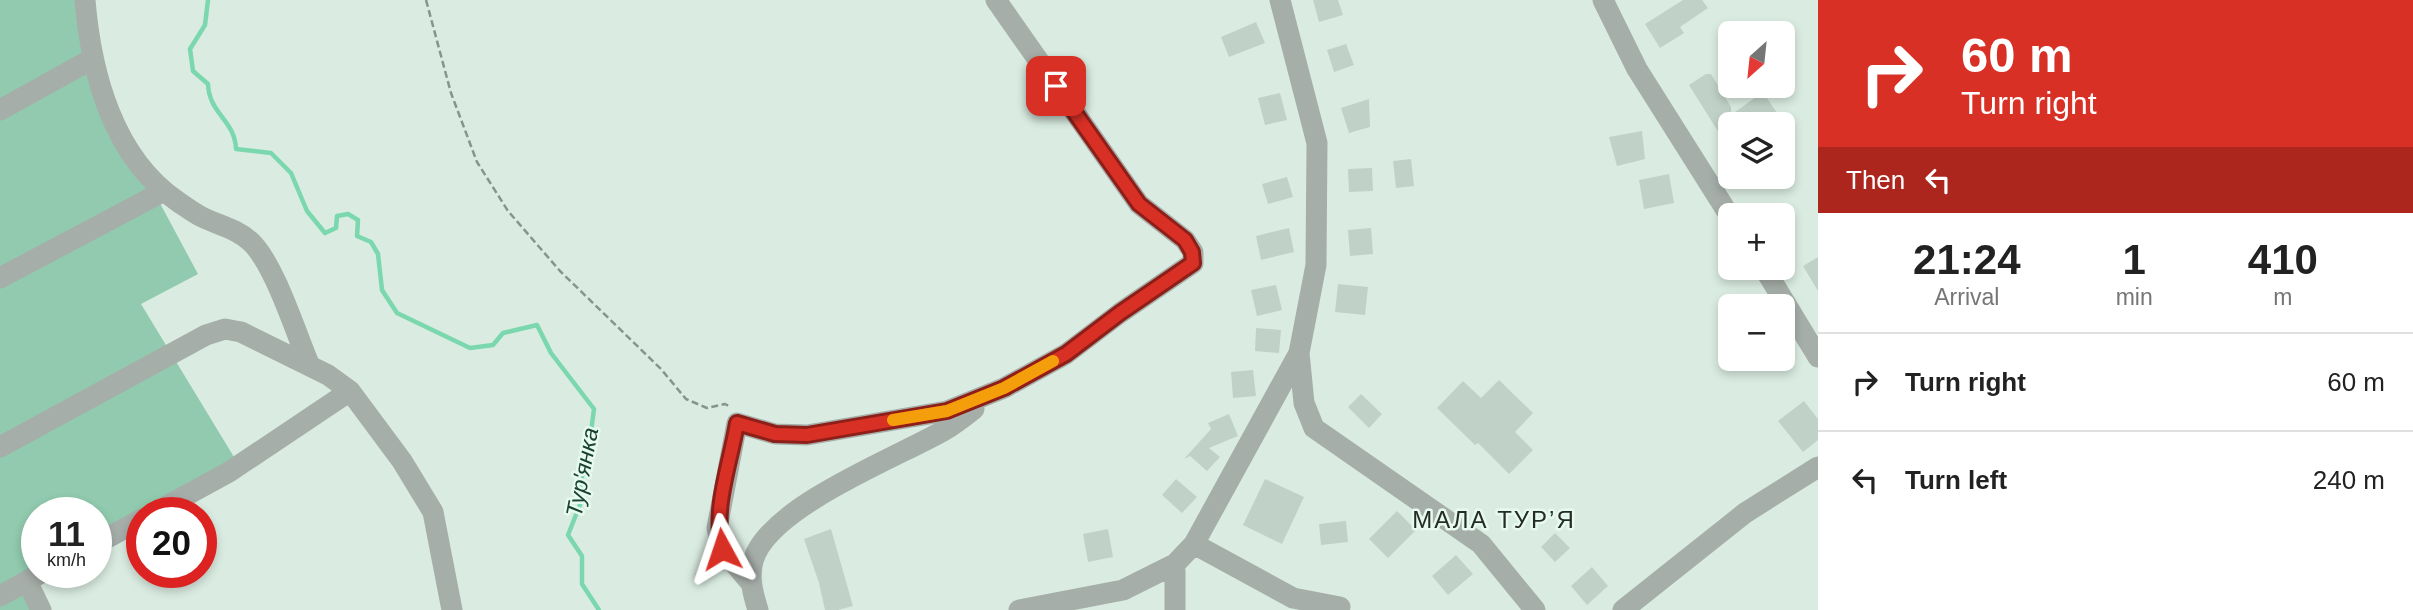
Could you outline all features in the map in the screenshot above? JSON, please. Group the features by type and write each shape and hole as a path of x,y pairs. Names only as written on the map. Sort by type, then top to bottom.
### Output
{"street":[{"path":"85,0 92,58 103,100 134,155 164,191 202,218 237,231 253,243 268,267 310,366"},
{"path":"758,610 750,582 751,566 767,535 789,517 836,485 946,429 1004,388 1066,354 1120,313 1189,267 1194,257 1185,240 1139,204 996,0"},
{"path":"1280,0 1317,143 1315,265 1299,353 1304,403 1314,428 1481,544 1535,610"},
{"path":"1603,0 1637,69 1722,203"},
{"path":"0,110 92,58"},
{"path":"0,278 164,191"},
{"path":"1770,280 1818,357"},
{"path":"0,447 206,335 225,329 241,332 310,366 349,391 402,461 433,512 452,610"},
{"path":"1019,610 1123,590 1175,564 1194,544 1299,353"},
{"path":"750,582 722,549 717,528 737,423 775,434 807,435 947,411 1004,388"},
{"path":"183,497 238,467 349,391"},
{"path":"1623,610 1745,513 1818,467"},
{"path":"1194,544 1293,598 1340,607"},
{"path":"1175,564 1175,610"},
{"path":"0,596 21,585"},
{"path":"37,588 41,610"}],"path":[{"path":"426,0 451,93 477,162 508,211 560,271 661,369 686,399 707,408 725,404 735,409 737,423"}],"green space":[{"path":"0,0 76,0 90,73 198,274 141,304 237,462 174,497 126,497 126,523 112,531 112,497 21,497 21,588 35,588 34,610 0,610"}],"building":[{"path":"1313,0 1338,0 1343,15 1319,22"},
{"path":"1683,0 1702,0 1708,8 1680,27 1684,33 1660,48 1645,24"},
{"path":"1256,22 1265,43 1229,57 1221,37"},
{"path":"1346,44 1354,65 1334,72 1327,50"},
{"path":"1706,74 1711,74 1718,86 1718,98 1726,98 1731,107 1731,112 1718,112 1718,131 1689,85"},
{"path":"1280,93 1287,120 1265,125 1258,98"},
{"path":"1755,98 1767,98 1776,112 1735,112"},
{"path":"1369,99 1370,127 1349,133 1341,108"},
{"path":"1642,131 1645,159 1617,166 1609,137"},
{"path":"1411,159 1414,186 1396,188 1393,161"},
{"path":"1372,168 1373,191 1349,192 1348,169"},
{"path":"1669,174 1674,203 1644,209 1639,180"},
{"path":"1287,177 1293,197 1268,204 1262,184"},
{"path":"1289,228 1294,252 1261,260 1256,236"},
{"path":"1371,228 1373,254 1350,256 1348,230"},
{"path":"1818,257 1818,291 1803,266"},
{"path":"1338,284 1368,287 1365,315 1335,312"},
{"path":"1276,285 1282,310 1257,316 1251,290"},
{"path":"1256,328 1281,330 1279,353 1255,351"},
{"path":"1253,370 1256,396 1233,398 1231,372"},
{"path":"1499,380 1533,413 1515,432 1533,450 1509,474 1437,408 1463,381 1481,398"},
{"path":"1361,394 1382,414 1369,428 1348,407"},
{"path":"1804,401 1818,419 1818,440 1803,452 1778,421"},
{"path":"1229,414 1238,436 1209,448 1220,457 1207,471 1190,456 1184,459 1211,429 1208,423"},
{"path":"1176,479 1197,497 1182,513 1162,495"},
{"path":"1265,479 1304,497 1282,544 1243,525"},
{"path":"1397,511 1416,530 1388,558 1369,539"},
{"path":"1346,521 1348,542 1321,545 1319,524"},
{"path":"831,529 853,606 838,610 825,610 804,539"},
{"path":"1108,529 1113,557 1088,562 1083,534"},
{"path":"1555,533 1570,548 1555,562 1541,547"},
{"path":"1456,555 1473,574 1448,595 1432,576"},
{"path":"1592,567 1608,586 1587,605 1571,586"}],"waterway":[{"name":"Тур'янка","path":"208,0 205,25 190,49 193,71 208,84 209,94 235,139 236,149 271,153 291,173 307,211 325,233 336,228 337,216 348,214 358,220 357,236 371,242 378,254 382,290 397,313 470,348 493,345 503,333 537,325 551,353 594,409 587,462 580,482 581,502 568,535 582,556 582,584 599,610"}],"slow traffic":[{"path":"893,420 947,411 1004,388 1053,361"}],"district":[{"name":"МАЛА ТУР’Я","path":"1494,519"}],"route":[{"path":"722,549 717,528 720,501 737,423 775,434 807,435 947,411 1004,388 1066,354 1193,263 1194,257 1185,240 1139,204 1056,86"}]}
